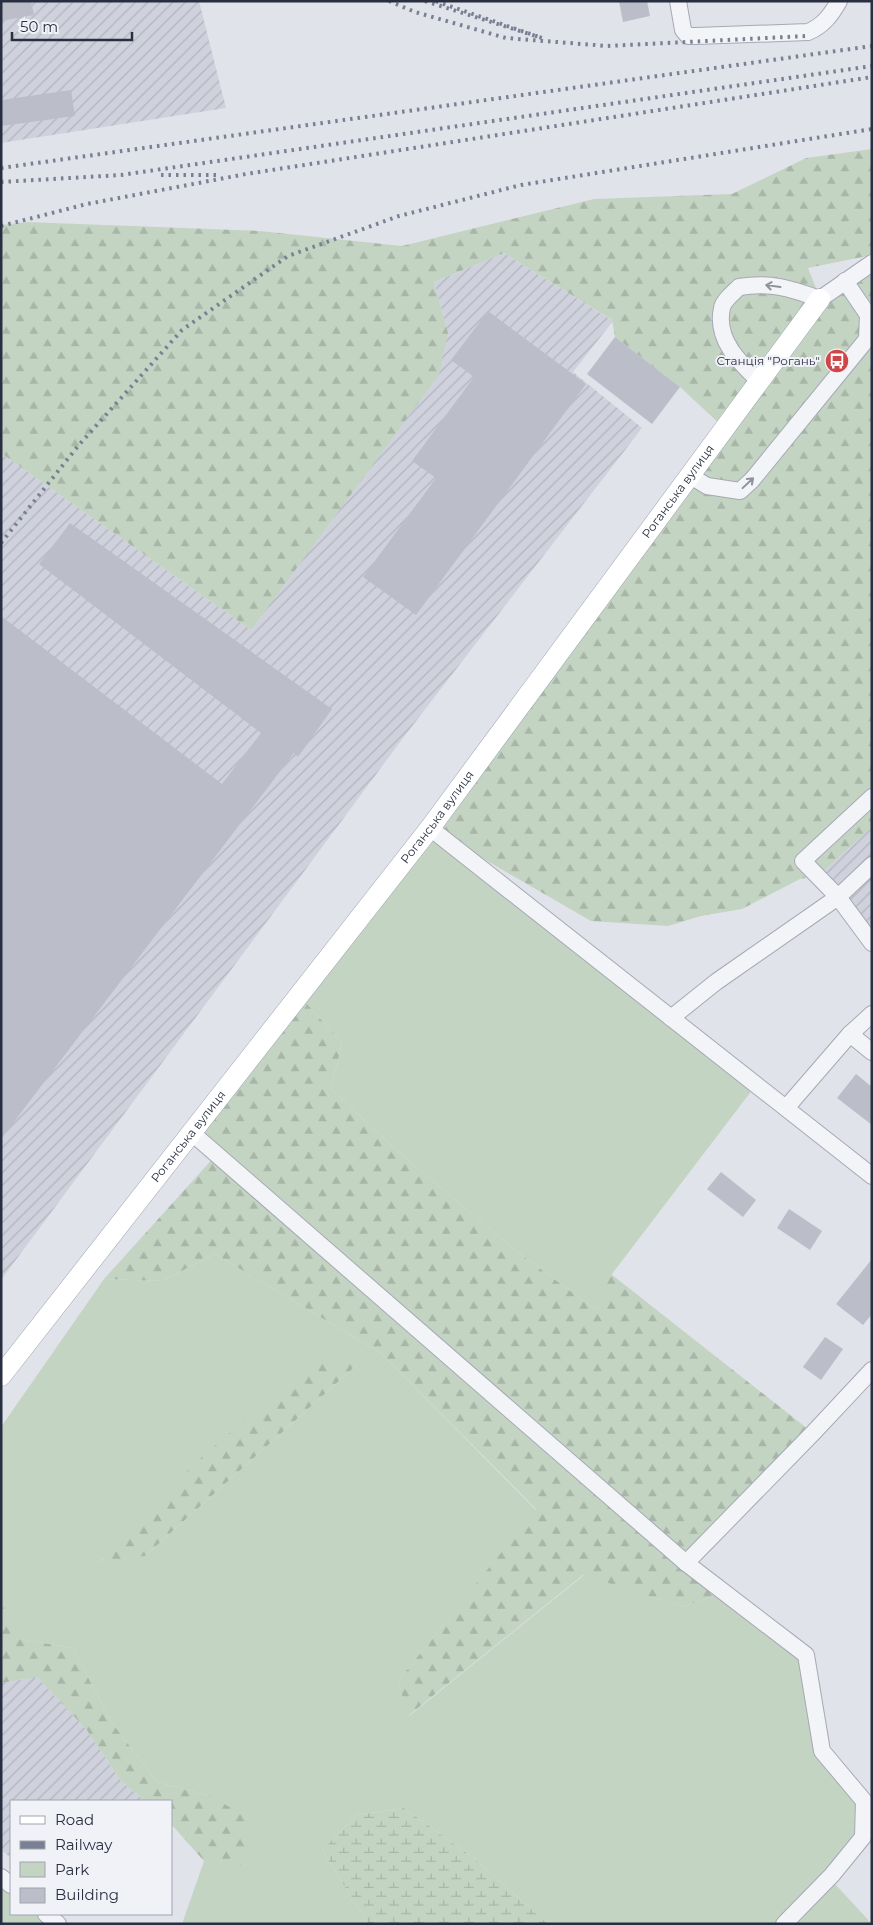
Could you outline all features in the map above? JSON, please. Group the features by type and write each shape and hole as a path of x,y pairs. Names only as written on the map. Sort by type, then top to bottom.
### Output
{"main road":[{"name":"Роганська вулиця","path":"1,1376 430,828 820,299"}],"street":[{"path":"678,1 682,30 688,36 696,36 808,32 827,20 839,1"},
{"name":"Роганська вулиця","path":"820,299 872,263"},
{"path":"689,475 707,486 740,491 752,480 867,339 868,315 845,281"},
{"path":"759,381 737,360 721,332 722,306 738,287 758,284 790,288 820,299"},
{"path":"872,797 803,861 838,897 872,943"},
{"path":"430,828 872,1176"},
{"path":"671,1018 716,982 838,897 872,865"},
{"path":"786,1108 850,1034 872,1014"},
{"path":"850,1034 872,1052"},
{"path":"192,1134 686,1563 806,1655 822,1751 864,1801 863,1837 832,1875 784,1924"},
{"path":"686,1563 872,1370"},
{"path":"47,1915 58,1924"}],"shaded area":[{"path":"1,1 199,1 226,108 1,143"},
{"path":"504,253 613,321 573,372 642,428 403,738 1,1280 1,453 251,630 448,333 434,282"},
{"path":"872,827 872,932 818,876"},
{"path":"37,1677 86,1729 121,1781 144,1800 10,1800 10,1857 1,1850 1,1683"}],"green space":[{"path":"872,149 872,255 808,268 820,298 872,263 872,827 818,876 800,879 742,909 701,916 668,926 591,921 430,828 724,428 680,387 615,337 612,320 504,253 434,282 448,333 439,375 251,630 1,453 1,225 27,222 260,231 402,246 594,199 732,194 806,158"},
{"path":"430,828 756,1085 612,1274 596,1310 515,1250 402,1155 331,1089 342,1043 299,995"},
{"path":"299,995 342,1043 331,1089 402,1155 515,1250 596,1310 611,1274 813,1433 687,1562 724,1592 683,1607 583,1575 408,1716 398,1681 536,1509 382,1354 215,1254 162,1281 104,1279 216,1155 192,1133"},
{"path":"215,1254 382,1354 536,1510 398,1681 409,1716 584,1575 683,1607 724,1592 806,1655 822,1751 864,1801 863,1837 786,1924 548,1924 475,1859 404,1808 357,1815 322,1850 368,1924 182,1924 204,1861 241,1864 210,1796 157,1782 110,1720 73,1648 18,1639 1,1602 1,1427 104,1279 162,1281","holes":["358,1364 145,1556 100,1561"]},
{"path":"317,1357 359,1363 145,1556 100,1562 194,1464"},
{"path":"1,1602 19,1639 73,1648 110,1720 157,1782 210,1796 251,1819 241,1865 204,1861 172,1825 172,1800 144,1800 121,1781 86,1729 37,1677 1,1683"},
{"path":"404,1808 475,1859 548,1924 368,1924 322,1850 357,1815"},
{"path":"1,1877 10,1884 10,1915 47,1915 58,1924 1,1924"},
{"path":"835,1884 872,1924 796,1924"}],"building":[{"path":"1,1 31,1 34,15 1,21"},
{"path":"619,1 647,1 650,16 623,22"},
{"path":"71,90 75,116 1,126 1,100"},
{"path":"488,311 586,384 416,615 363,577 436,478 412,461 474,377 451,360"},
{"path":"615,337 680,387 652,424 587,374"},
{"path":"70,523 332,709 298,757 294,753 1,1139 1,616 222,784 261,733 39,564"},
{"path":"856,1074 872,1087 872,1125 837,1098"},
{"path":"721,1172 756,1200 743,1217 707,1189"},
{"path":"789,1209 822,1231 810,1250 777,1228"},
{"path":"872,1259 872,1314 863,1325 836,1304"},
{"path":"825,1337 843,1349 821,1380 803,1367"}],"railway":[{"path":"389,1 415,12 506,38 607,46 807,36"},
{"path":"425,1 542,38 435,1"},
{"path":"1,168 872,46"},
{"path":"1,182 121,175 872,66"},
{"path":"1,226 87,204 246,174 872,77"},
{"path":"1,543 78,446 182,330 288,256 399,216 521,185 872,129"},
{"path":"161,175 216,175"}],"place":[{"name":"Станція \"Рогань\"","path":"837,361"}]}
